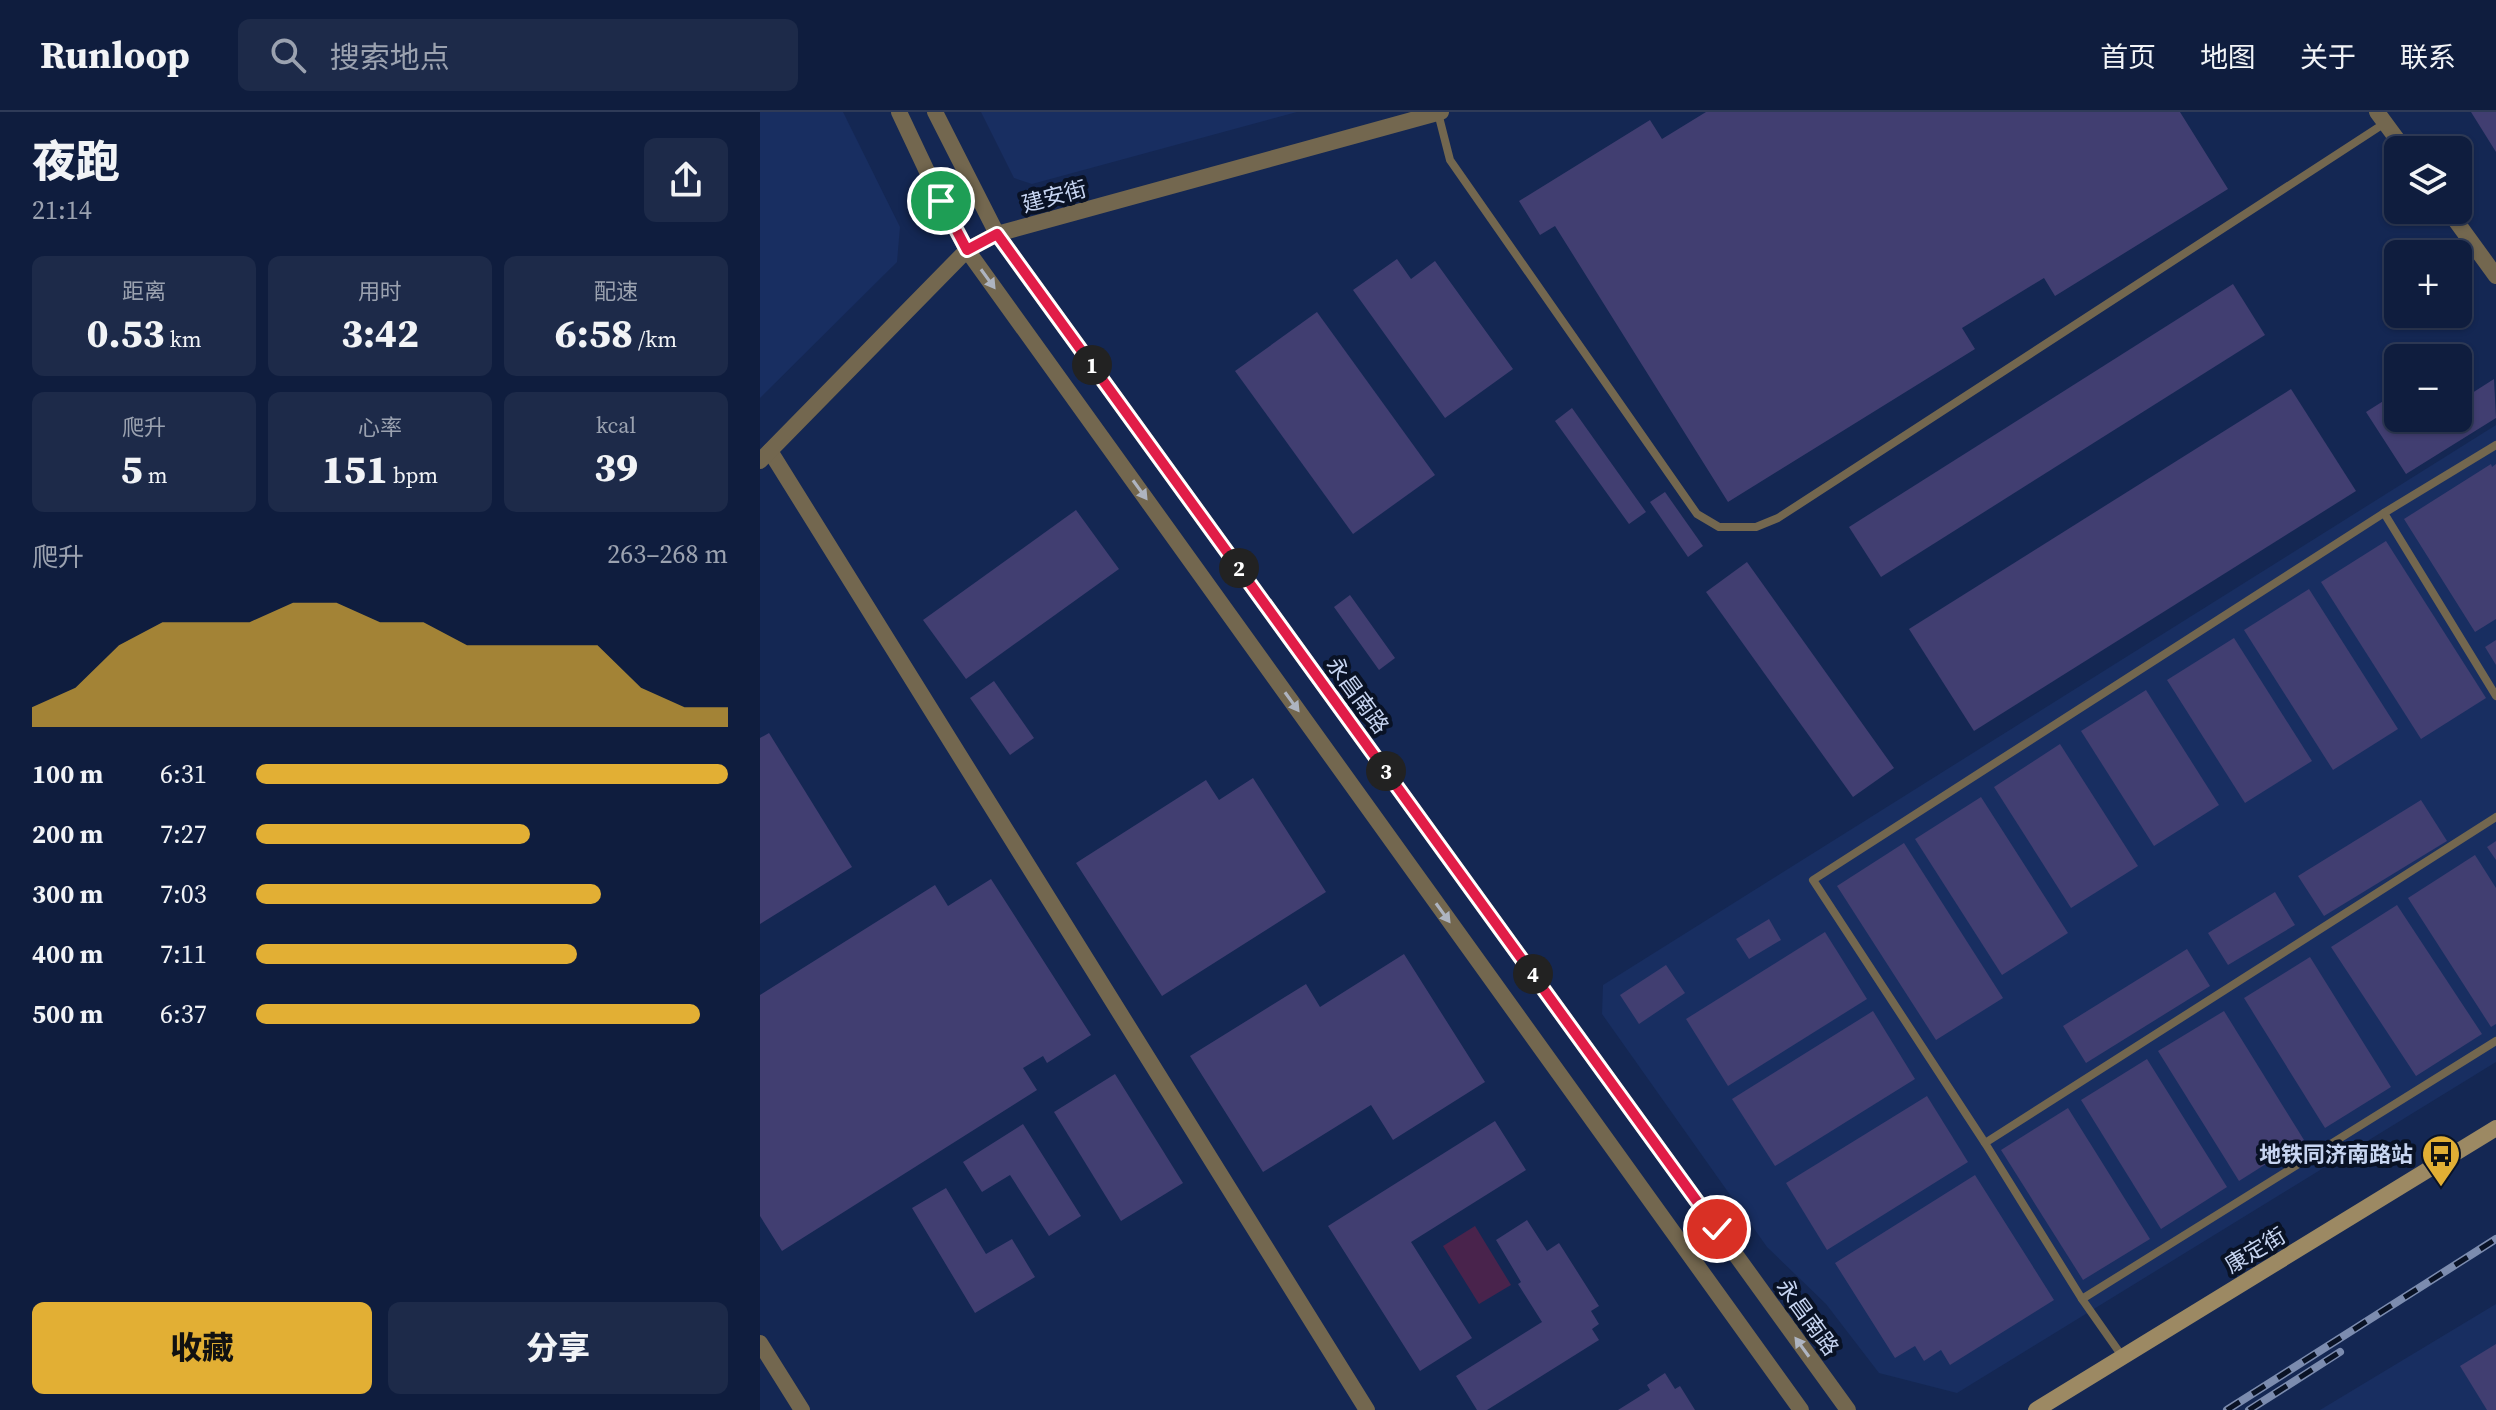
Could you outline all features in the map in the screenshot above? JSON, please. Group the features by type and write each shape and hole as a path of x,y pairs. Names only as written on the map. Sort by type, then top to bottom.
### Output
{"main road":[{"name":"康定街","path":"2036,1410 2496,1128"}],"street":[{"path":"899,112 967,250 1801,1410"},
{"name":"永昌南路","path":"935,112 997,234 1848,1410"},
{"name":"建安街","path":"765,456 967,250 997,234 1439,112"},
{"path":"2381,117 2395,136"},
{"path":"2458,224 2496,276"},
{"path":"765,456 1367,1410"},
{"path":"760,1343 802,1410"}],"lane":[{"path":"1439,112 1450,160 1697,514 1719,527 1756,527 1778,518 2381,117"},
{"path":"2122,1356 2082,1299 1985,1143 1813,880 2384,513 2496,445"},
{"path":"2384,513 2496,696"},
{"path":"1985,1143 2496,817"},
{"path":"2082,1299 2496,1041"}],"shaded area":[{"path":"760,112 843,112 900,227 897,262 760,398"},
{"path":"981,112 1297,112 1032,184 1014,178"},
{"path":"2496,425 2496,1062 1957,1393 1879,1373 1826,1304 1767,1247 1602,1014 1603,985"},
{"path":"1475,1226 1511,1285 1479,1304 1443,1246"},
{"path":"2496,1304 2496,1410 2320,1410"}],"building":[{"path":"1706,112 2180,112 2228,189 2055,296 2044,278 1962,328 1975,349 1728,502 1555,226 1540,235 1519,201 1650,120 1662,139"},
{"path":"2471,112 2496,112 2496,152"},
{"path":"1397,259 1411,279 1435,261 1513,369 1445,418 1353,290"},
{"path":"2233,284 2265,335 1881,577 1849,527"},
{"path":"1317,312 1435,475 1353,534 1235,371"},
{"path":"2494,379 2496,418 2406,474 2366,412 2384,401 2384,432 2472,432 2472,393"},
{"path":"2291,389 2356,491 1974,731 1909,629"},
{"path":"1572,408 1646,512 1629,524 1555,421"},
{"path":"2491,464 2492,467 2496,464 2496,619 2475,632 2404,519"},
{"path":"1665,492 1703,546 1688,557 1650,502"},
{"path":"1076,510 1119,569 966,679 923,620"},
{"path":"2386,541 2486,698 2421,739 2321,582"},
{"path":"1747,562 1894,768 1853,797 1706,592"},
{"path":"2309,589 2398,729 2333,770 2244,630"},
{"path":"1350,595 1395,658 1379,670 1334,607"},
{"path":"2234,638 2312,761 2245,803 2167,680"},
{"path":"2496,640 2496,665 2485,647"},
{"path":"994,681 1034,738 1010,755 970,698"},
{"path":"2146,690 2219,805 2154,846 2081,731"},
{"path":"769,733 852,867 760,924 760,738"},
{"path":"2060,744 2138,866 2071,908 1994,787"},
{"path":"1253,778 1326,892 1162,996 1076,863 1206,780 1219,800"},
{"path":"1981,797 2068,933 2002,975 1915,839"},
{"path":"2421,800 2447,841 2324,916 2298,876"},
{"path":"2496,841 2496,860 2487,847"},
{"path":"1904,843 2003,998 1936,1040 1837,886"},
{"path":"2475,855 2496,888 2496,1024 2491,1027 2408,898"},
{"path":"991,879 1091,1035 1047,1063 1043,1056 1023,1068 1037,1090 782,1251 760,1216 760,995 935,885 948,906"},
{"path":"2275,892 2295,925 2228,965 2208,933"},
{"path":"2397,905 2482,1034 2416,1076 2331,947"},
{"path":"1769,919 1781,940 1749,959 1736,939"},
{"path":"1825,932 1867,999 1728,1086 1686,1019"},
{"path":"2187,949 2210,986 2086,1063 2063,1026"},
{"path":"1404,954 1485,1082 1393,1140 1371,1105 1263,1172 1190,1056 1306,984 1320,1007"},
{"path":"2310,957 2391,1087 2325,1128 2244,998"},
{"path":"1666,965 1685,993 1639,1024 1620,995"},
{"path":"1873,1011 1915,1079 1775,1166 1732,1099"},
{"path":"2224,1011 2304,1140 2239,1181 2158,1051"},
{"path":"2147,1059 2227,1187 2161,1229 2081,1100"},
{"path":"1115,1074 1183,1183 1121,1221 1054,1112"},
{"path":"1927,1096 1968,1162 1827,1250 1786,1183"},
{"path":"2068,1108 2150,1239 2083,1280 2001,1150"},
{"path":"1495,1121 1526,1170 1411,1242 1472,1338 1420,1371 1328,1226"},
{"path":"1023,1124 1081,1216 1049,1236 1010,1175 982,1192 963,1162"},
{"path":"1975,1175 2054,1300 1950,1365 1941,1350 1924,1361 1915,1346 1895,1358 1835,1263"},
{"path":"946,1188 986,1254 1012,1239 1035,1277 975,1313 912,1208"},
{"path":"1527,1220 1547,1251 1559,1243 1599,1306 1591,1311 1599,1324 1592,1329 1599,1340 1487,1410 1477,1410 1456,1376 1542,1322 1496,1240"},
{"path":"2496,1344 2496,1410 2487,1410 2460,1366"},
{"path":"1665,1373 1675,1389 1680,1386 1695,1410 1618,1410 1650,1390 1647,1385"}],"railway":[{"path":"2227,1410 2496,1239"},
{"path":"2249,1410 2340,1352"}],"place":[{"name":"地铁同济南路站","path":"2441,1188"}],"route":[{"path":"941,201 967,250 997,234 1717,1229"}]}
